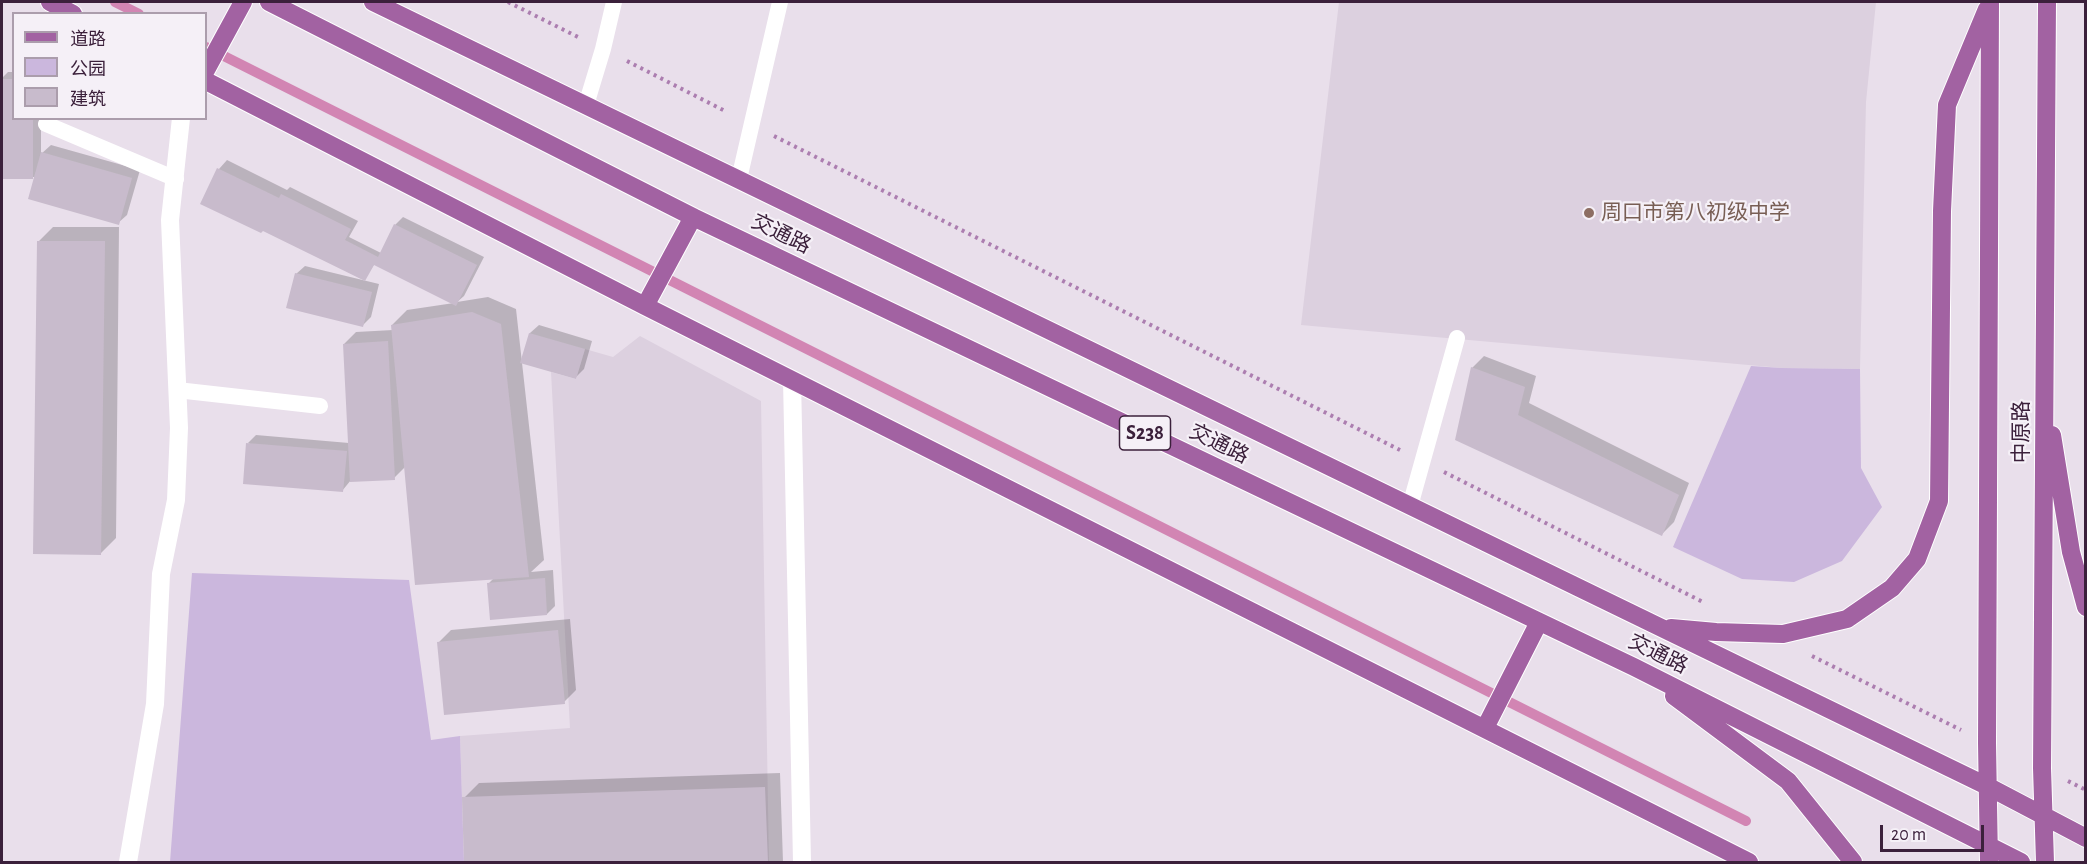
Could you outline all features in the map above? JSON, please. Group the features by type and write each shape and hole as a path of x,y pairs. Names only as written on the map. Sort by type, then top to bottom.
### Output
{"main road":[{"path":"50,2 69,12"},
{"path":"207,68 243,2"},
{"name":"交通路","path":"269,2 693,217 1634,667 1989,854 2021,862"},
{"name":"交通路","path":"373,2 1989,787 2085,838"},
{"path":"1661,627 1716,632 1783,634 1847,619 1892,588 1917,559 1939,501 1942,211 1947,105 1990,2"},
{"name":"中原路","path":"1989,854 1990,2"},
{"name":"中原路","path":"2045,862 2042,768 2047,2"},
{"path":"207,82 645,306 1749,862"},
{"path":"645,306 693,217"},
{"path":"2044,386 2072,552 2085,607"},
{"path":"1485,728 1539,622"},
{"path":"1634,667 1788,782 1853,862"}],"street":[{"path":"129,862 155,704 161,574 176,500 179,428 171,220 181,120"},
{"path":"792,379 802,862"}],"lane":[{"path":"586,105 614,2"},
{"path":"739,179 780,2"},
{"path":"46,124 176,179"},
{"path":"1410,506 1457,338"},
{"path":"177,390 320,406"}],"path":[{"path":"508,2 1712,606"},
{"path":"1808,654 1988,743"},
{"path":"2042,768 2085,790"}],"shaded area":[{"name":"周口市第八初级中学","path":"1339,2 1876,2 1866,102 1860,369 1782,368 1301,325"},
{"path":"640,336 761,401 769,862 464,862 460,736 570,728 551,372 576,379 585,349 613,357"}],"green space":[{"path":"1751,366 1860,369 1861,468 1882,507 1842,561 1794,582 1742,579 1673,547"},
{"path":"192,573 409,580 431,740 460,736 464,862 170,862"}],"building":[{"path":"2,79 12,79 12,120 33,120 33,179 2,179"},
{"path":"41,152 132,178 119,225 28,199"},
{"path":"217,168 279,198 281,194 351,229 345,240 378,257 394,224 477,265 456,306 374,265 365,281 263,231 261,233 200,204"},
{"path":"37,241 105,241 101,555 33,554"},
{"path":"295,273 372,292 363,327 286,308"},
{"path":"472,312 501,324 529,577 415,585 391,325"},
{"path":"529,333 585,349 576,379 520,363"},
{"path":"388,341 395,480 350,482 343,344"},
{"path":"1471,367 1525,387 1518,415 1679,495 1662,536 1455,440"},
{"path":"246,443 347,451 343,492 243,484"},
{"path":"545,578 547,615 490,620 487,583"},
{"path":"558,630 565,704 444,715 437,642"},
{"path":"765,787 768,862 464,862 462,797"}],"waterway":[{"path":"115,2 135,12"},
{"path":"207,48 1746,821"}],"place":[{"name":"周口市第八初级中学","path":"1589,213"}]}
